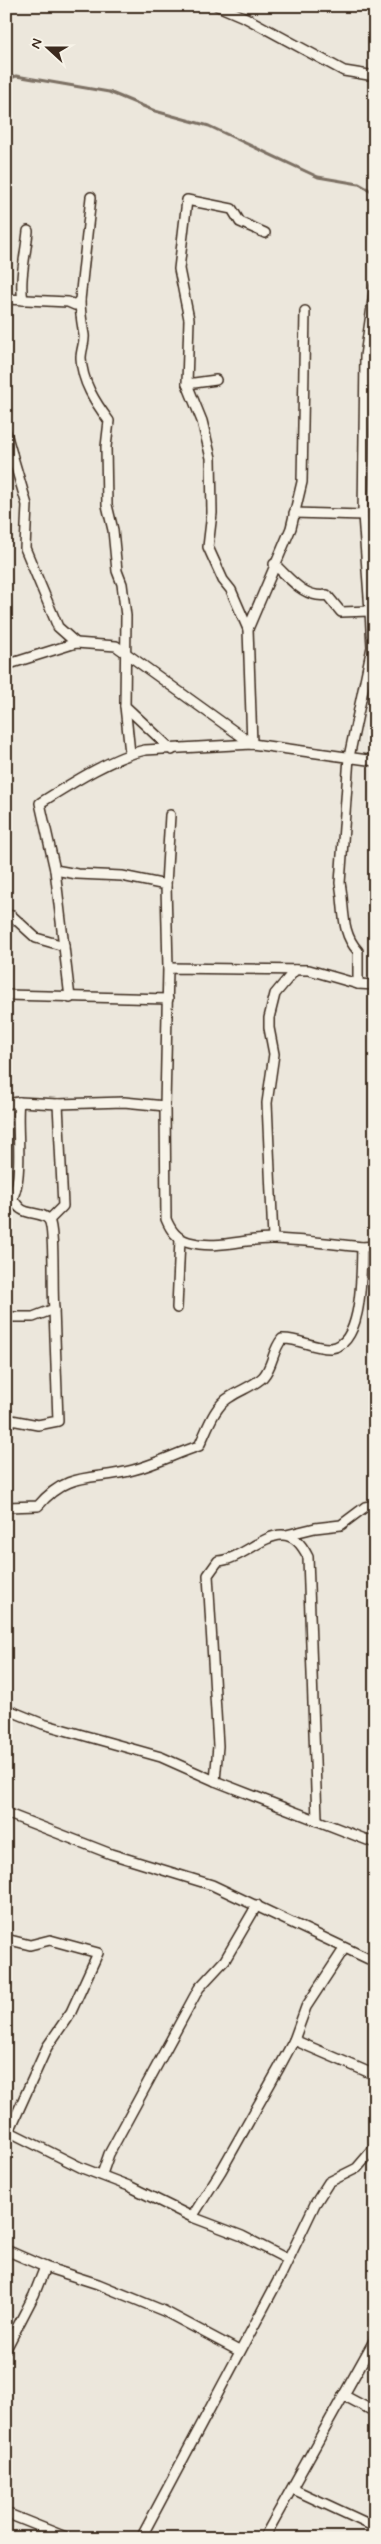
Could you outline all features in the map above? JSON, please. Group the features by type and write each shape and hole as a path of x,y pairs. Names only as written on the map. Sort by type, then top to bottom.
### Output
{"street":[{"path":"218,6 246,18 344,71 375,76"},
{"path":"91,197 80,300 80,323 84,336 81,357 84,374 94,400 109,421 106,447 107,505 113,530 117,571 122,584 126,616 120,644 126,655 252,744"},
{"path":"252,744 248,629 231,590 223,580 208,547 212,513 211,458 202,421 187,384 189,319 179,269 187,200 232,209 240,222 266,233"},
{"path":"23,300 20,285 25,265 28,231"},
{"path":"358,984 358,951 353,946 343,923 343,899 340,883 349,757 372,647 363,515 364,356 375,286"},
{"path":"6,299 68,302 75,305 80,300"},
{"path":"248,629 274,564 291,528 302,482 305,311"},
{"path":"187,384 216,380"},
{"path":"6,433 9,452 27,505 25,548 58,627 76,643"},
{"path":"294,513 363,515"},
{"path":"274,564 301,590 319,596 327,596 342,612 370,611"},
{"path":"6,665 76,643 120,644"},
{"path":"126,655 125,706 130,753"},
{"path":"125,706 172,750"},
{"path":"70,998 55,870 40,803 73,782 130,753 145,750 172,750 252,744 375,761"},
{"path":"170,815 166,885 168,999 165,1106 166,1219 171,1230 180,1239 192,1243 216,1244 273,1239 362,1247 375,1246"},
{"path":"55,870 77,874 122,876 166,885"},
{"path":"6,915 12,916 36,938 64,946"},
{"path":"168,968 309,970 358,984 375,984"},
{"path":"273,1239 267,1103 274,1054 269,1018 275,994 295,970"},
{"path":"6,996 168,999"},
{"path":"6,1104 19,1102 58,1104 124,1102 165,1106"},
{"path":"6,1207 13,1200 20,1148 19,1102"},
{"path":"49,1220 63,1206 58,1104"},
{"path":"6,1419 38,1425 58,1421 52,1279 54,1239 49,1220 44,1216 21,1209 13,1200"},
{"path":"177,1308 180,1239"},
{"path":"6,1507 38,1506 56,1487 67,1482 132,1470 199,1446 219,1405 265,1376 276,1346 282,1339 290,1339 322,1348 334,1348 351,1334 355,1323 360,1287 362,1247"},
{"path":"6,1317 33,1317 54,1309"},
{"path":"215,1781 218,1746 208,1575 218,1561 232,1560 274,1535 286,1535 315,1528 341,1525 365,1507 375,1505"},
{"path":"286,1535 297,1540 308,1557 317,1819"},
{"path":"6,1708 44,1724 161,1757 215,1781 375,1843"},
{"path":"6,1813 111,1854 212,1885 375,1962"},
{"path":"102,2174 109,2154 199,1988 225,1960 257,1905"},
{"path":"6,1939 30,1945 50,1940 98,1954 71,2012 47,2047 8,2135 82,2168 102,2174 192,2217 242,2236 287,2259"},
{"path":"192,2217 222,2170 294,2040 306,2007 344,1949"},
{"path":"294,2040 375,2075"},
{"path":"141,2538 324,2188 329,2182 357,2168 375,2147"},
{"path":"6,2250 45,2267 98,2284 164,2311 239,2351"},
{"path":"6,2349 34,2295 45,2267"},
{"path":"264,2538 375,2339"},
{"path":"343,2395 375,2412"},
{"path":"293,2489 328,2503 375,2527"},
{"path":"6,2513 68,2538"}],"waterway":[{"path":"6,80 16,76 109,92 155,111 209,126 318,177 359,184 375,193"}]}
